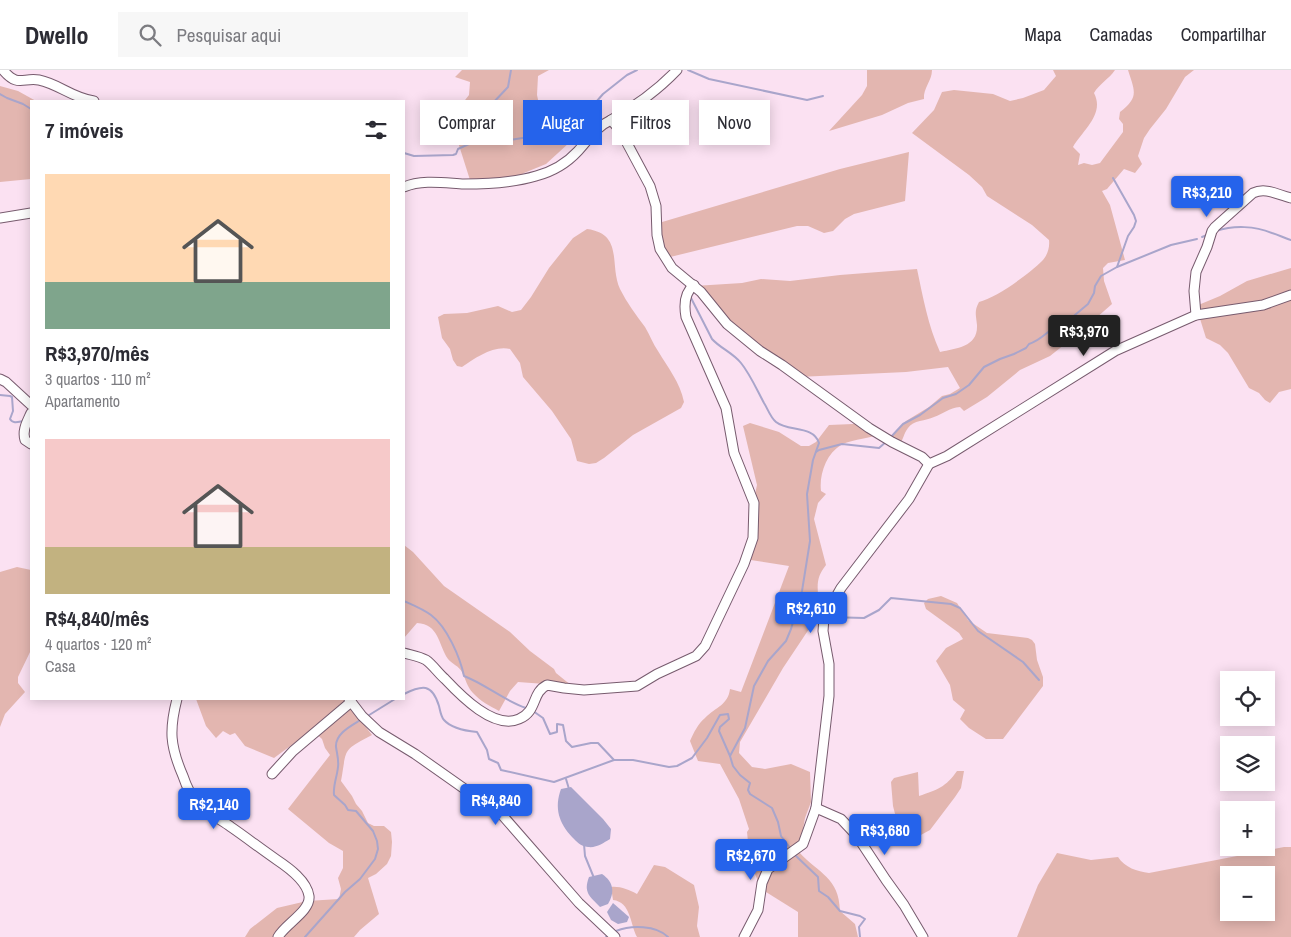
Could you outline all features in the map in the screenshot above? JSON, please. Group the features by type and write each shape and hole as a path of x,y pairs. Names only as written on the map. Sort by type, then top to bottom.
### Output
{"street":[{"path":"4,70 8,76 16,80 40,80 77,98 88,100"},
{"path":"405,187 413,184 434,183 512,182 537,176 566,162 598,127 644,100 658,89 676,70"},
{"path":"611,120 620,130 650,186 656,206 657,235 664,257 672,268 694,285 727,324 760,352 782,365 868,428 916,453 930,464"},
{"path":"1196,315 1194,290 1196,272 1210,236 1216,227 1258,190 1291,198"},
{"path":"0,218 30,213"},
{"path":"405,653 418,656 428,662 486,715 502,721 511,721 520,719 528,713 534,706 538,692 547,685 584,690 636,686 686,662 703,650 747,557 753,538 754,503 734,453 726,408 686,317 687,292 694,285"},
{"path":"744,937 758,910 762,883 768,869 800,848 807,837 816,808 829,696 829,664 823,631 824,618 841,588 909,499 930,464 947,456 1115,351 1196,315 1263,305 1291,295"},
{"path":"0,379 6,382 30,404"},
{"path":"30,415 24,435 25,440 30,443"},
{"path":"177,700 171,732 173,752 187,788 196,802 285,865 297,876 307,890 309,896 308,905 284,928 278,937"},
{"path":"272,774 294,751 350,700 362,716 387,738 415,754 503,816 579,903 616,937"},
{"path":"816,808 841,819 858,836 923,937"}],"shaded area":[{"path":"462,70 549,70 538,76 538,100 523,100 523,145 567,145 546,164 519,177 470,180 459,145 513,145 513,100 465,100 469,95 470,82 455,77"},
{"path":"867,70 932,70 924,99 908,103 882,115 829,131 862,95 867,86"},
{"path":"1053,70 1115,70 1094,93 1097,101 1095,115 1073,147 1080,154 1078,165 1084,163 1092,165 1100,163 1123,132 1123,124 1119,119 1120,112 1130,102 1134,94 1128,70 1194,70 1185,77 1166,109 1144,138 1138,156 1142,164 1135,173 1124,169 1107,189 1102,191 1110,205 1125,260 1108,263 1103,268 1104,281 1112,304 1050,356 1020,370 987,397 964,411 960,407 913,423 910,425 899,446 886,441 906,421 929,407 942,396 960,388 948,367 906,372 798,377 752,347 694,286 742,283 761,279 790,281 917,269 929,322 940,352 959,348 970,342 976,332 976,311 979,302 1003,291 1021,279 1044,259 1047,254 1049,240 1032,225 987,196 982,187 969,175 912,133 934,110 942,92 954,90 993,94 1010,101 1044,90 1056,76"},
{"path":"0,86 18,91 34,100 30,100 30,179 0,182"},
{"path":"909,152 905,201 854,214 845,219 833,231 824,233 808,226 797,226 662,259 653,241 652,225 840,169"},
{"path":"587,229 599,232 611,244 620,289 673,375 680,388 684,402 681,408 633,435 596,463 589,464 577,461 571,439 552,411 523,377 520,363 510,349 504,348 491,351 462,367 457,366 450,349 442,338 438,317 444,314 467,313 498,306 512,312 521,310 549,268 573,238"},
{"path":"1291,268 1291,389 1279,392 1270,403 1259,393 1249,388 1228,353 1220,345 1206,338 1196,306 1220,296 1247,281"},
{"path":"858,420 875,436 841,445 831,454 822,472 821,491 826,494 818,503 814,519 826,565 819,579 818,594 825,600 740,742 739,753 752,767 765,769 791,764 810,772 811,802 805,818 799,852 832,883 839,900 840,911 855,924 858,937 798,937 798,912 761,889 750,861 747,832 749,829 739,799 720,764 698,761 690,741 700,723 727,699 730,689 741,692 789,566 744,559 748,548 757,485 743,426 750,423 779,432 801,446 809,446 816,442 829,425 853,424"},
{"path":"405,546 444,586 510,632 572,686 518,682 510,691 499,711 482,701 471,691 461,670 448,659 434,631 424,624 417,623 405,637"},
{"path":"17,567 30,570 30,652 18,677 18,683 25,692 5,714 0,727 0,572"},
{"path":"941,596 957,603 968,620 987,633 1028,638 1035,644 1037,660 1043,677 1043,686 1003,739 986,739 969,728 960,719 965,710 953,700 950,685 936,661 946,648 963,639 959,633 926,609 924,603 928,599"},
{"path":"196,700 345,700 372,735 355,744 347,752 341,781 368,823 374,826 384,826 391,832 391,856 387,864 376,874 368,878 379,914 354,937 245,937 250,929 277,908 307,901 339,899 341,889 338,878 343,868 343,851 329,843 288,809 330,755 322,739 312,730 274,758 245,746 235,733 230,735 223,731 216,738 206,726"},
{"path":"957,771 964,771 961,788 930,830 919,836 911,844 900,833 893,806 891,782 894,778 918,772 919,796 941,787"},
{"path":"571,787 611,829 610,839 597,846 588,847 579,844 568,832 561,821 558,803 561,789"},
{"path":"1291,847 1291,937 1017,937 1038,885 1057,853 1091,860 1118,857 1136,870 1149,873 1237,856 1275,856 1275,849"},
{"path":"654,865 665,867 694,885 699,907 697,926 700,937 637,937 627,909 619,902 613,900 611,887 621,888 637,894"},
{"path":"602,874 611,884 612,896 608,904 600,907 588,894 587,882 589,877"},
{"path":"613,903 629,917 627,922 618,924 611,920 607,912"}],"waterway":[{"path":"496,100 508,87 511,70"},
{"path":"405,153 414,156 453,155 456,154 458,149 471,143 529,137 577,124 603,94 627,75 637,70"},
{"path":"688,70 709,79 807,100 823,96"},
{"path":"0,94 30,108"},
{"path":"1113,178 1136,221 1128,236 1117,267"},
{"path":"1216,231 1237,227 1252,228 1291,240"},
{"path":"1202,237 1207,235"},
{"path":"890,438 903,424 920,415 943,398 956,394 969,385 984,367 1026,348 1052,329 1068,323 1088,304 1101,276 1117,267 1171,245 1197,239"},
{"path":"690,296 712,339 741,363 774,420 781,425 806,431 816,437 819,443 813,460 807,494 810,541 802,591 786,641 768,661 754,686 745,728 730,756"},
{"path":"0,395 12,397 13,411 11,421 23,421"},
{"path":"816,452 842,444 879,448 887,441"},
{"path":"828,617 864,618 879,610 891,598 951,604 960,608 978,631 1023,662 1039,680"},
{"path":"405,601 418,607 437,620 456,652 464,676 526,708"},
{"path":"793,620 810,617"},
{"path":"405,694 421,688 430,690 436,699 444,720 455,727 477,732 487,750 489,759 498,763 501,770 554,782 614,760 633,760 669,767 677,766 692,758 707,738 720,715 728,714 729,719 720,727 719,731 733,766 750,783 748,790 750,794 772,808 781,836 791,849"},
{"path":"366,717 393,700"},
{"path":"533,711 543,718 550,734 557,732 557,724 563,725 566,741 572,747 598,743 614,760"},
{"path":"305,937 345,892 360,879 375,859 378,849 373,831 356,811 348,810 334,795 338,764 336,742 345,730 362,719"},
{"path":"566,779 569,789"},
{"path":"584,844 585,856 594,878"},
{"path":"795,855 818,877 819,891 828,897 840,911 865,919 859,927 860,937"},
{"path":"616,931 643,927 657,930 668,937"}]}
